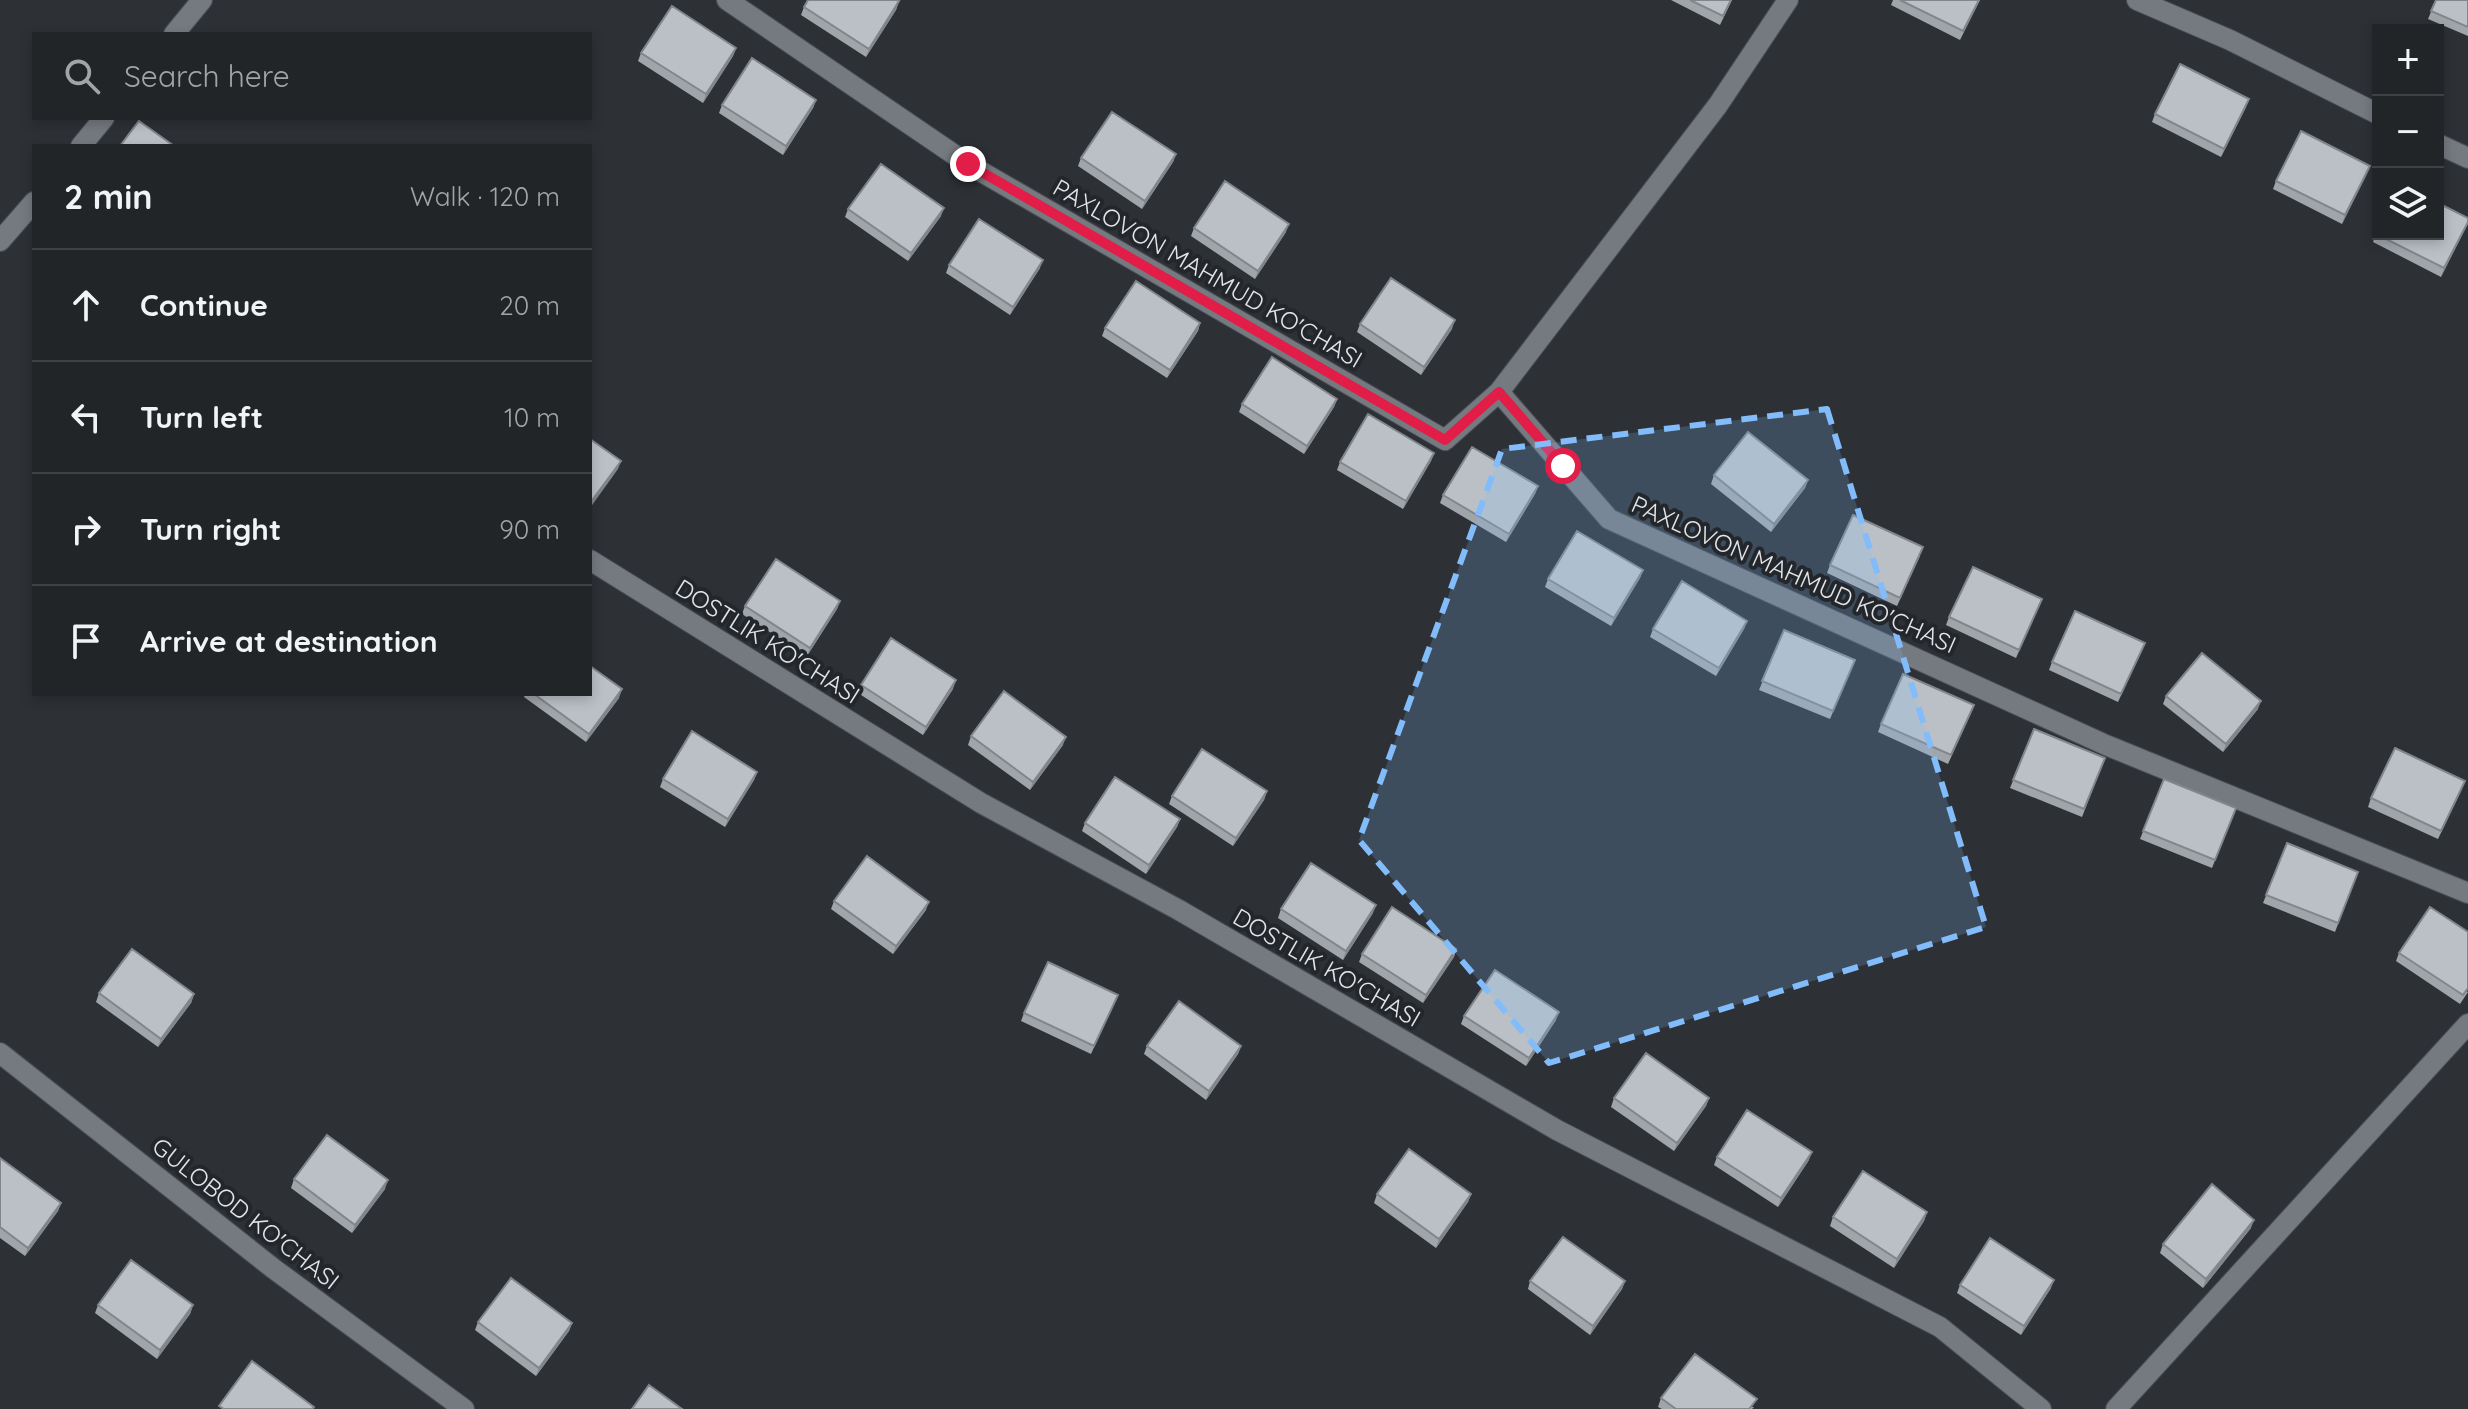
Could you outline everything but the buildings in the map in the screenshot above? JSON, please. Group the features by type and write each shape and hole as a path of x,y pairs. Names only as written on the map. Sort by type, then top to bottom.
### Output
{"street":[{"path":"176,32 202,0"},
{"name":"PAXLOVON MAHMUD KO'CHASI","path":"727,0 968,164 1445,440 1499,392 1609,519 2106,745 2468,893"},
{"path":"1499,392 1718,105 1788,0"},
{"path":"2137,0 2230,40 2372,111"},
{"path":"83,144 102,120"},
{"path":"2444,147 2468,158"},
{"path":"0,241 32,204"},
{"name":"DOSTLIK KO'CHASI","path":"592,561 981,803 1179,910 1557,1130 1940,1327 2041,1409"},
{"path":"2116,1409 2468,1024"},
{"name":"GULOBOD KO'CHASI","path":"0,1053 274,1269 464,1409"}],"highlighted area":[{"path":"1827,409 1986,927 1549,1063 1359,840 1502,449"}],"route":[{"path":"968,164 1445,440 1499,392 1563,466"}]}
